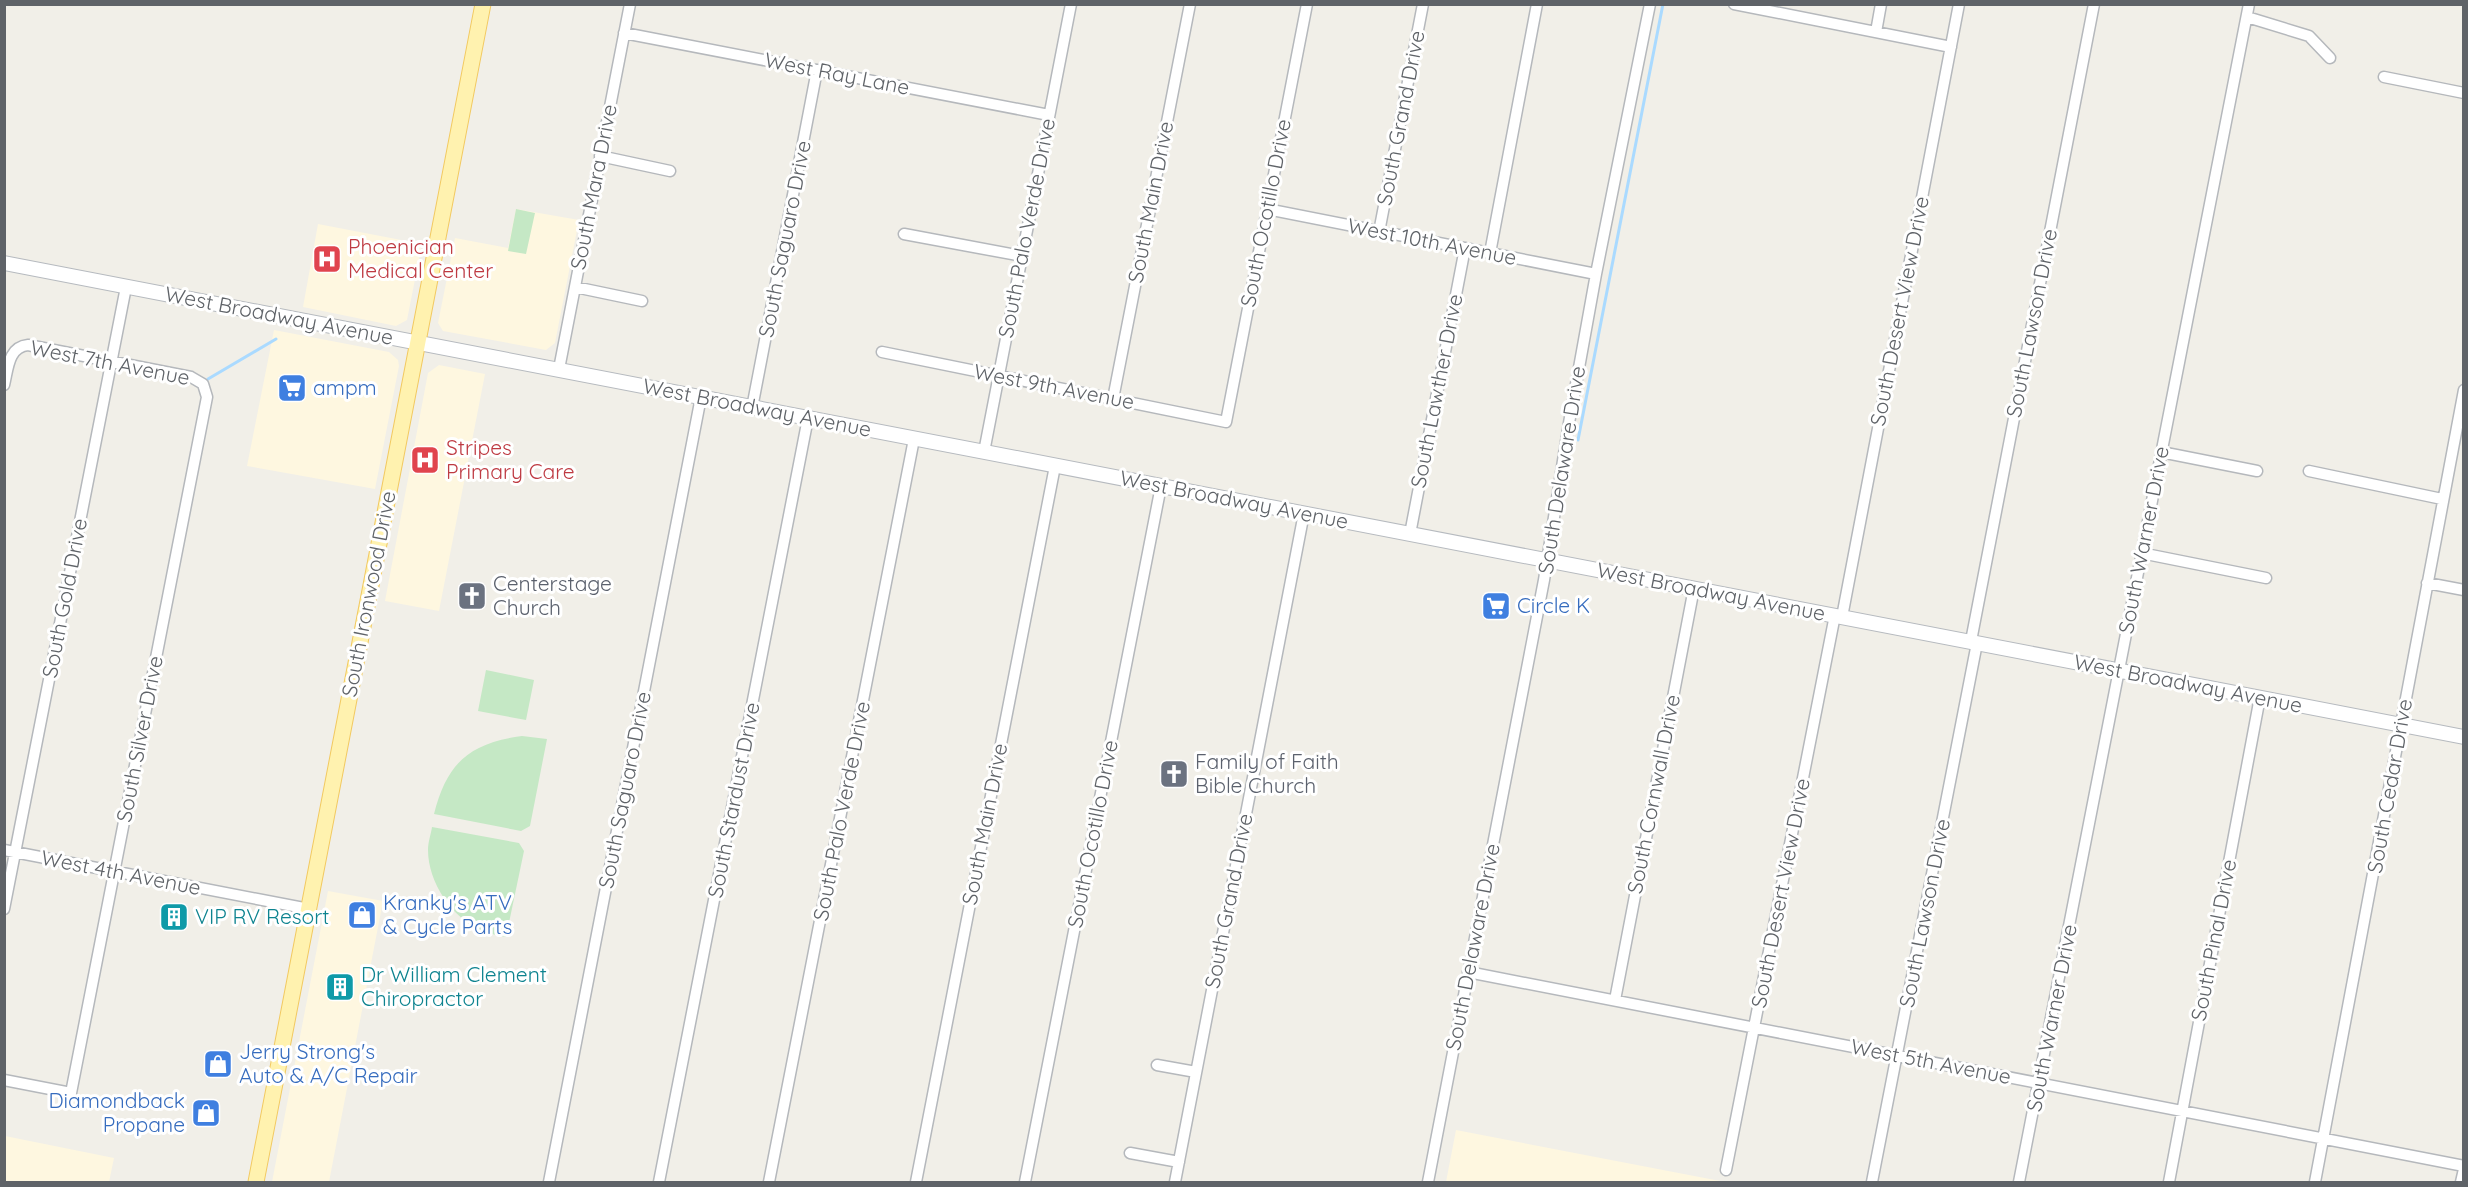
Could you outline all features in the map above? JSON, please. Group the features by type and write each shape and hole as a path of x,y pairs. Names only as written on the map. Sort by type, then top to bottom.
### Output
{"main road":[{"name":"South Ironwood Drive","path":"256,1182 483,4"},
{"name":"West Broadway Avenue","path":"4,263 2463,737"}],"street":[{"name":"South Mara Drive","path":"559,369 630,4"},
{"name":"South Palo Verde Drive","path":"984,452 1071,4"},
{"name":"South Main Drive","path":"1113,399 1190,4"},
{"name":"South Ocotillo Drive","path":"1226,422 1307,4"},
{"name":"South Grand Drive","path":"1378,232 1423,4"},
{"path":"1490,253 1537,4"},
{"name":"South Delaware Drive","path":"1428,1182 1548,560 1569,423 1596,274 1650,4"},
{"path":"1876,32 1881,4"},
{"name":"South Desert View Drive","path":"1726,1170 1959,4"},
{"name":"South Lawson Drive","path":"1872,1182 2094,4"},
{"name":"South Warner Drive","path":"2019,1182 2250,4"},
{"path":"1736,5 1951,47"},
{"path":"2247,17 2309,36 2330,58"},
{"name":"West Ray Lane","path":"624,33 1049,115"},
{"name":"South Saguaro Drive","path":"753,408 817,70"},
{"path":"2384,77 2463,93"},
{"path":"600,156 670,171"},
{"name":"West 10th Avenue","path":"1267,210 1596,274"},
{"path":"904,234 1022,256"},
{"name":"South Lawther Drive","path":"1410,534 1465,248"},
{"name":"South Gold Drive","path":"4,909 10,851 126,287"},
{"path":"575,287 642,301"},
{"name":"West 7th Avenue","path":"4,385 9,360 16,349 28,345 191,376 203,384"},
{"name":"West 9th Avenue","path":"882,352 1226,422"},
{"name":"South Silver Drive","path":"4,1080 71,1093 207,397 203,384"},
{"name":"South Cedar Drive","path":"2315,1182 2463,390"},
{"name":"South Saguaro Drive","path":"549,1182 701,398"},
{"name":"South Stardust Drive","path":"659,1182 808,418"},
{"name":"South Palo Verde Drive","path":"769,1182 914,439"},
{"path":"2161,452 2257,471"},
{"name":"South Main Drive","path":"916,1182 1055,466"},
{"path":"2309,471 2442,499"},
{"name":"South Ocotillo Drive","path":"1025,1182 1161,486"},
{"name":"South Grand Drive","path":"1175,1182 1304,513"},
{"path":"2142,553 2266,578"},
{"path":"2427,583 2463,590"},
{"name":"South Cornwall Drive","path":"1615,1000 1694,588"},
{"name":"South Pinal Drive","path":"2169,1182 2260,697"},
{"name":"West 4th Avenue","path":"10,851 309,909"},
{"name":"West 5th Avenue","path":"1468,972 2463,1167"},
{"path":"1158,1065 1196,1072"},
{"path":"1130,1153 1179,1162"},
{"path":"2461,1182 2463,1167"}],"shaded area":[{"path":"516,209 579,220 555,343 546,350 443,331 438,323 455,238 508,248"},
{"path":"318,224 422,244 407,320 396,326 303,307"},
{"path":"274,330 389,352 398,360 399,366 375,489 247,466"},
{"path":"439,365 485,374 439,611 385,601 428,373"},
{"path":"328,891 383,901 329,1182 272,1182"},
{"path":"1456,1130 1715,1180 1726,1182 1446,1182"},
{"path":"5,1136 114,1158 109,1182 5,1182"}],"green space":[{"path":"516,209 535,213 526,254 508,251"},
{"path":"486,670 534,680 526,720 478,711"},
{"path":"522,736 547,739 530,826 521,831 434,814 446,781 463,758 488,744"},
{"path":"432,827 519,843 524,851 506,937 486,932 472,925 461,918 444,898 437,887 429,862 428,847"}],"waterway":[{"path":"1578,440 1663,4"},
{"path":"208,379 276,339"}],"place":[{"name":"Phoenician Medical Center","path":"327,259"},
{"name":"ampm","path":"292,388"},
{"name":"Stripes Primary Care","path":"425,460"},
{"name":"Centerstage Church","path":"472,596"},
{"name":"Circle K","path":"1496,606"},
{"name":"Family of Faith Bible Church","path":"1174,774"},
{"name":"Kranky's ATV & Cycle Parts","path":"362,915"},
{"name":"VIP RV Resort","path":"174,917"},
{"name":"Dr William Clement Chiropractor","path":"340,987"},
{"name":"Jerry Strong's Auto & A/C Repair","path":"218,1064"},
{"name":"Diamondback Propane","path":"206,1113"}]}
